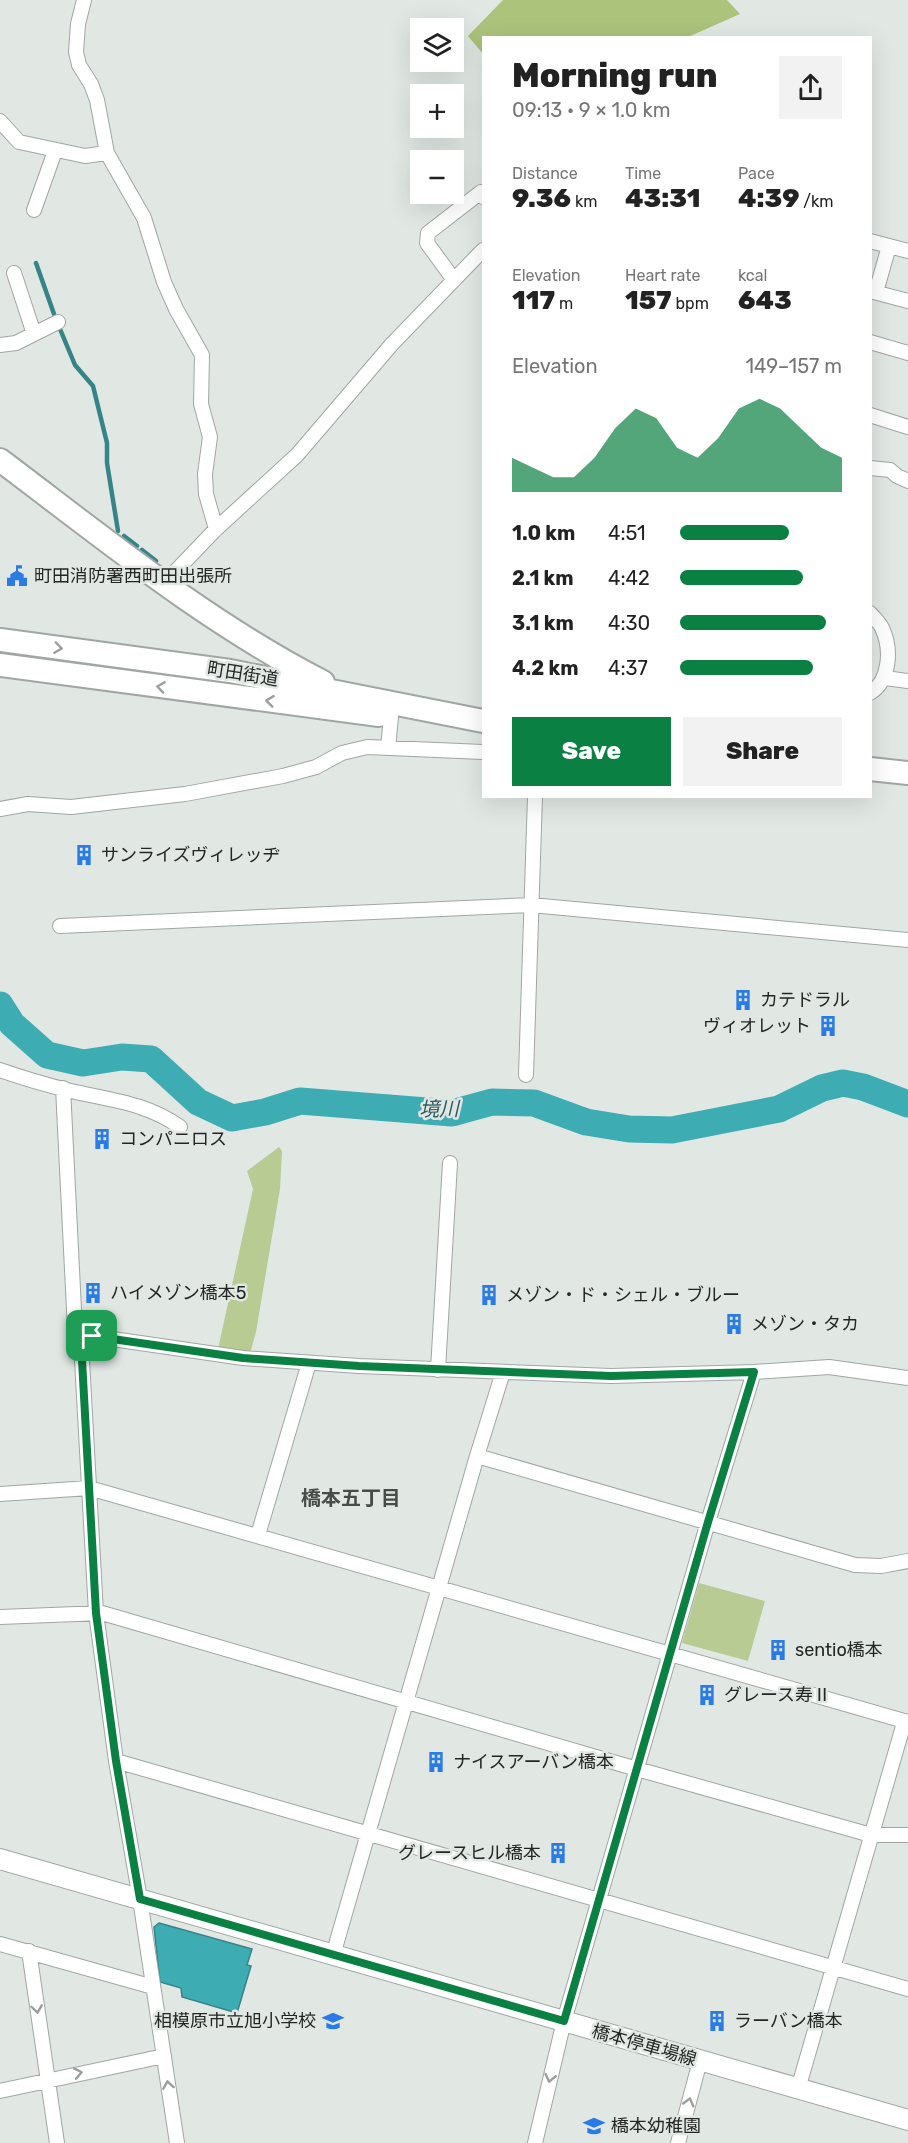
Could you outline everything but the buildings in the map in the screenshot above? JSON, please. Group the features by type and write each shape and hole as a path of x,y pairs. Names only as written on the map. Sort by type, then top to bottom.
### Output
{"main road":[{"path":"0,460 194,606 239,635 245,646 246,654 238,667 254,665 348,701"},
{"path":"239,635 254,665 285,681 306,699 348,701"},
{"name":"町田街道","path":"0,640 254,665"},
{"name":"町田街道","path":"0,665 324,708 348,701 482,722"},
{"path":"219,694 232,689 254,665"},
{"name":"町田街道","path":"348,701 391,717 482,722"},
{"path":"872,769 908,773"},
{"name":"橋本停車場線","path":"0,1859 908,2120"}],"street":[{"path":"84,0 78,24 76,52 79,65 91,84 97,100 107,153 144,218 164,282 176,309 202,355 201,404 210,436 206,494 216,529"},
{"path":"0,121 19,141 85,156 107,153"},
{"path":"34,210 55,151"},
{"path":"454,280 427,243 428,233 481,192 482,194"},
{"path":"872,242 908,251"},
{"path":"888,246 873,291 908,301"},
{"path":"166,585 171,576 216,529 297,455 392,344 482,251"},
{"path":"14,273 34,334"},
{"path":"0,345 16,343 58,322"},
{"path":"872,343 908,353"},
{"path":"872,416 908,427"},
{"path":"872,468 890,471 908,481"},
{"path":"872,616 882,628 886,647 885,678 879,687 872,692"},
{"path":"885,678 908,681"},
{"path":"388,747 391,717"},
{"path":"0,808 28,804 71,807 185,794 283,776 316,766 342,753 360,749 388,747 482,752"},
{"path":"526,1075 536,798"},
{"path":"60,926 531,905 908,940"},
{"path":"0,1070 63,1088 135,1104 153,1110 180,1127"},
{"path":"63,1088 75,1337 81,1342 96,1613 116,1761 140,1899 177,2143"},
{"path":"438,1370 450,1163"},
{"path":"81,1342 87,1336 92,1336 243,1358 438,1370 611,1376 754,1372 829,1367 908,1378"},
{"path":"258,1535 309,1363"},
{"path":"333,1955 503,1372"},
{"path":"535,2143 564,2021 708,1522 754,1372"},
{"path":"477,1456 855,1565 881,1566 908,1561"},
{"path":"0,1494 89,1488 906,1723 871,1835 798,2089"},
{"path":"0,1617 96,1613 113,1616 871,1835 908,1835"},
{"path":"116,1761 908,1989"},
{"path":"0,1944 153,1987"},
{"path":"29,1951 57,2143"},
{"path":"0,2091 164,2056"},
{"path":"678,2143 700,2061"}],"green space":[{"path":"503,0 727,0 740,14 690,36 482,36 482,53 468,36"},
{"path":"279,1147 282,1151 280,1189 251,1350 246,1353 218,1349 253,1189 247,1171"},
{"path":"699,1583 765,1601 748,1661 682,1643"}],"water":[{"path":"159,1923 252,1949 247,1965 251,1966 237,2013 182,1997 181,1988 160,1982 154,1927"}],"waterway":[{"path":"36,263 54,314"},
{"path":"60,329 75,365 93,386 107,443 107,463 118,531"},
{"path":"124,536 137,546"},
{"path":"142,550 156,561"},
{"name":"境川","path":"0,1005 12,1024 47,1055 83,1063 122,1057 151,1059 198,1102 232,1118 265,1112 300,1101 452,1113 492,1102 534,1103 586,1122 629,1129 672,1130 779,1109 822,1088 843,1083 863,1087 908,1104"}],"place":[{"name":"町田消防署西町田出張所","path":"17,576"},
{"name":"サンライズヴィレッヂ","path":"84,855"},
{"name":"カテドラル","path":"743,1000"},
{"name":"ヴィオレット","path":"828,1026"},
{"name":"コンパニロス","path":"102,1139"},
{"name":"ハイメゾン橋本5","path":"93,1293"},
{"name":"メゾン・ド・シェル・ブルー","path":"489,1295"},
{"name":"メゾン・タカ","path":"734,1324"},
{"name":"sentio橋本","path":"778,1650"},
{"name":"グレース寿Ⅱ","path":"707,1695"},
{"name":"ナイスアーバン橋本","path":"436,1762"},
{"name":"グレースヒル橋本","path":"558,1853"},
{"name":"相模原市立旭小学校","path":"333,2021"},
{"name":"ラーバン橋本","path":"717,2021"},
{"name":"橋本幼稚園","path":"594,2126"}],"district":[{"name":"橋本五丁目","path":"351,1498"}],"route":[{"path":"87,1336 92,1336 243,1358 359,1366 611,1376 754,1372 708,1522 564,2021 140,1899 116,1761 96,1613 81,1342 87,1336"}]}
